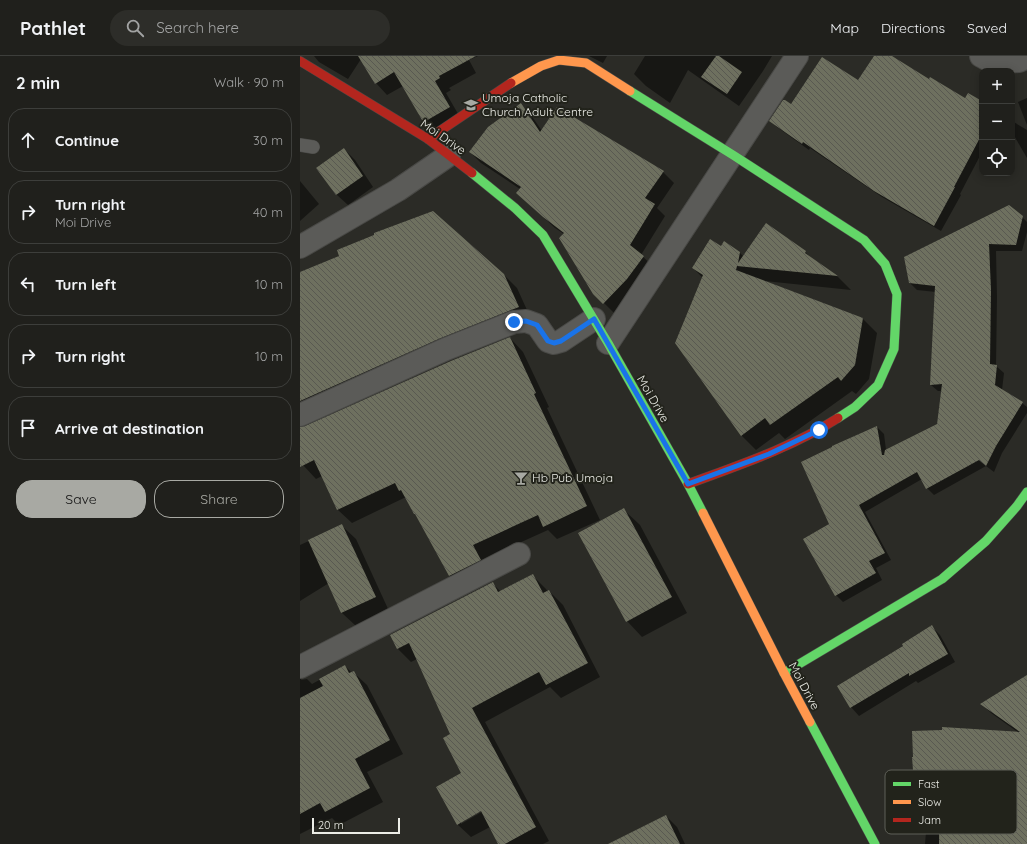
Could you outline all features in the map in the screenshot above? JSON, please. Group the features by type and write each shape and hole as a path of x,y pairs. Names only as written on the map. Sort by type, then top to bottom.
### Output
{"street":[{"path":"608,343 797,56"},
{"path":"981,56 994,63 1018,60 1027,57"},
{"path":"428,139 516,79 541,66 559,60 586,63 864,240 885,264 897,294 894,349 878,385 855,407 819,430 769,454 688,484"},
{"name":"Moi Drive","path":"300,61 428,139 450,155 514,208 543,236 594,319 688,484 784,673 875,844"},
{"path":"300,247 398,190 450,155"},
{"path":"300,415 446,349 514,322 526,321 537,325 548,341 554,343 561,341 594,319"},
{"path":"784,673 942,579 986,541 1017,506 1027,492"},
{"path":"300,667 519,554"}],"lane":[{"path":"300,145 313,147"}],"building":[{"path":"358,56 476,56 439,76 440,78 435,81 450,107 424,122 394,72 375,84"},
{"path":"716,56 719,56 742,72 727,94 701,77"},
{"path":"874,56 892,56 929,79 930,77 965,98 968,93 979,99 979,140 934,226 874,191 803,142 802,144 769,121 783,100 791,104 822,57 858,80"},
{"path":"521,103 540,132 557,107 664,171 645,198 655,204 630,245 644,256 627,279 603,304 593,294 559,238 564,233 516,193 521,187 469,152 488,127"},
{"path":"344,148 363,176 336,195 316,168"},
{"path":"1009,205 1023,216 1016,245 989,244 991,290 990,364 997,365 995,385 1023,402 996,446 986,466 979,460 926,489 917,472 859,505 885,553 869,561 876,573 835,596 803,539 829,524 801,462 877,426 882,455 884,455 885,450 937,424 942,384 930,385 935,286 909,283 904,257"},
{"path":"433,211 504,274 519,307 441,338 300,401 300,272 339,256 337,250 374,235 374,233"},
{"path":"766,223 838,276 737,266 736,270 863,318 855,365 841,381 838,377 770,425 765,418 741,436 675,343 703,275 692,268 710,239 721,246 724,241 740,252 738,263"},
{"path":"510,337 536,393 534,394 587,506 543,527 538,515 473,545 481,560 449,576 415,514 401,490 399,491 395,483 337,510 314,460 300,467 300,427"},
{"path":"624,508 672,597 626,622 578,533"},
{"path":"342,524 376,597 341,613 308,540"},
{"path":"533,574 543,593 549,590 588,663 546,685 539,672 472,708 536,827 505,844 498,844 481,811 457,825 436,787 461,773 443,738 450,734 409,643 397,649 390,635 493,582 498,592"},
{"path":"932,625 948,654 909,676 909,673 850,708 837,686 903,646 902,644"},
{"path":"345,665 349,673 354,671 390,740 355,759 370,788 325,812 320,803 300,814 300,698 323,686 319,679"},
{"path":"1027,675 1027,844 939,844 939,834 1017,834 1017,770 913,770 912,731 942,730 942,727 1020,732 980,704"},
{"path":"666,815 680,844 608,844"}],"traffic: fast":[{"path":"630,91 733,155 864,240 885,264 897,294 894,349 878,385 855,407 838,418"},
{"path":"472,173 515,208 543,235 608,343 703,513"},
{"path":"784,673 942,579 986,541 1017,506 1027,492"},
{"path":"810,722 875,844"}],"traffic: slow":[{"path":"511,83 541,66 559,60 586,63 630,91"},
{"path":"703,513 810,722"}],"traffic: jam":[{"path":"300,61 428,139 472,173"},
{"path":"428,139 511,83"},
{"path":"688,484 783,447 820,429 838,418"}],"place":[{"name":"Umoja Catholic Church Adult Centre","path":"471,105"},
{"name":"Hb Pub Umoja","path":"521,478"}],"route":[{"path":"514,322 526,321 537,325 548,341 554,343 561,341 594,319 688,484 769,454 819,430"}]}
